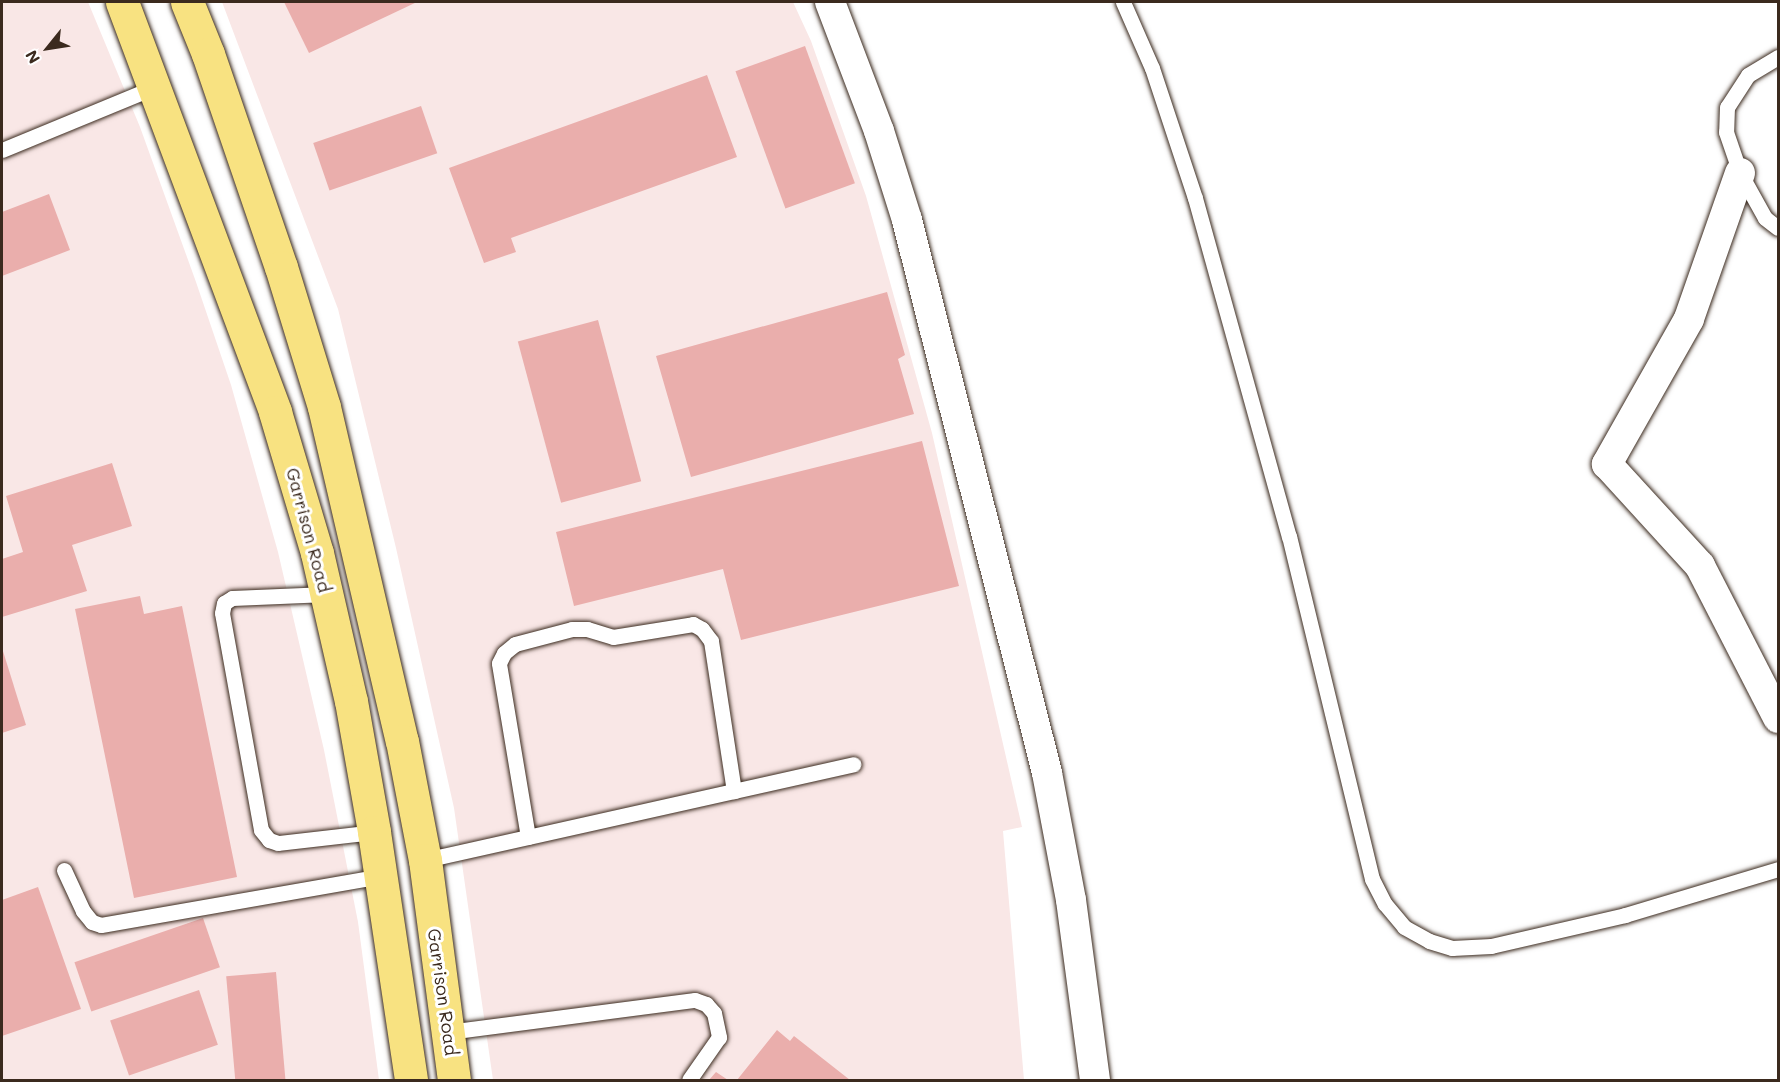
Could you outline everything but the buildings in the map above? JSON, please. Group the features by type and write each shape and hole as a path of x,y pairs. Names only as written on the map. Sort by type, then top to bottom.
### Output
{"main road":[{"name":"Garrison Road","path":"122,2 274,412 317,553 351,701 381,876 411,1080"},
{"name":"Garrison Road","path":"187,2 208,54 277,256 324,407 402,741 425,860 454,1080"}],"street":[{"path":"830,2 879,130 907,220 1047,773 1071,900 1095,1080"},
{"path":"1740,173 1689,319 1607,464 1700,566 1779,718"}],"lane":[{"path":"1123,2 1152,68 1195,198 1289,536 1372,879 1384,904 1404,927 1429,941 1452,948 1491,946 1625,915 1779,869"},
{"path":"1779,57 1748,75 1727,107 1726,132 1740,173 1765,218 1779,228"},
{"path":"2,150 155,87"},
{"path":"327,594 232,598 224,603 222,612 261,830 268,840 278,843 374,832"},
{"path":"528,837 500,663 504,653 515,644 573,629 587,628 613,636 693,624 702,629 711,641 735,791"},
{"path":"425,860 853,764"},
{"path":"64,870 83,911 92,922 101,925 381,876"},
{"path":"448,1032 696,1000 706,1004 714,1013 719,1037 689,1080"}],"shaded area":[{"path":"2,2 88,2 140,127 196,282 231,385 278,552 324,750 358,922 379,1080 2,1080"},
{"path":"222,2 793,2 811,41 866,196 932,433 1022,827 1003,831 1024,1080 493,1080 454,808 396,548 338,309"}]}
